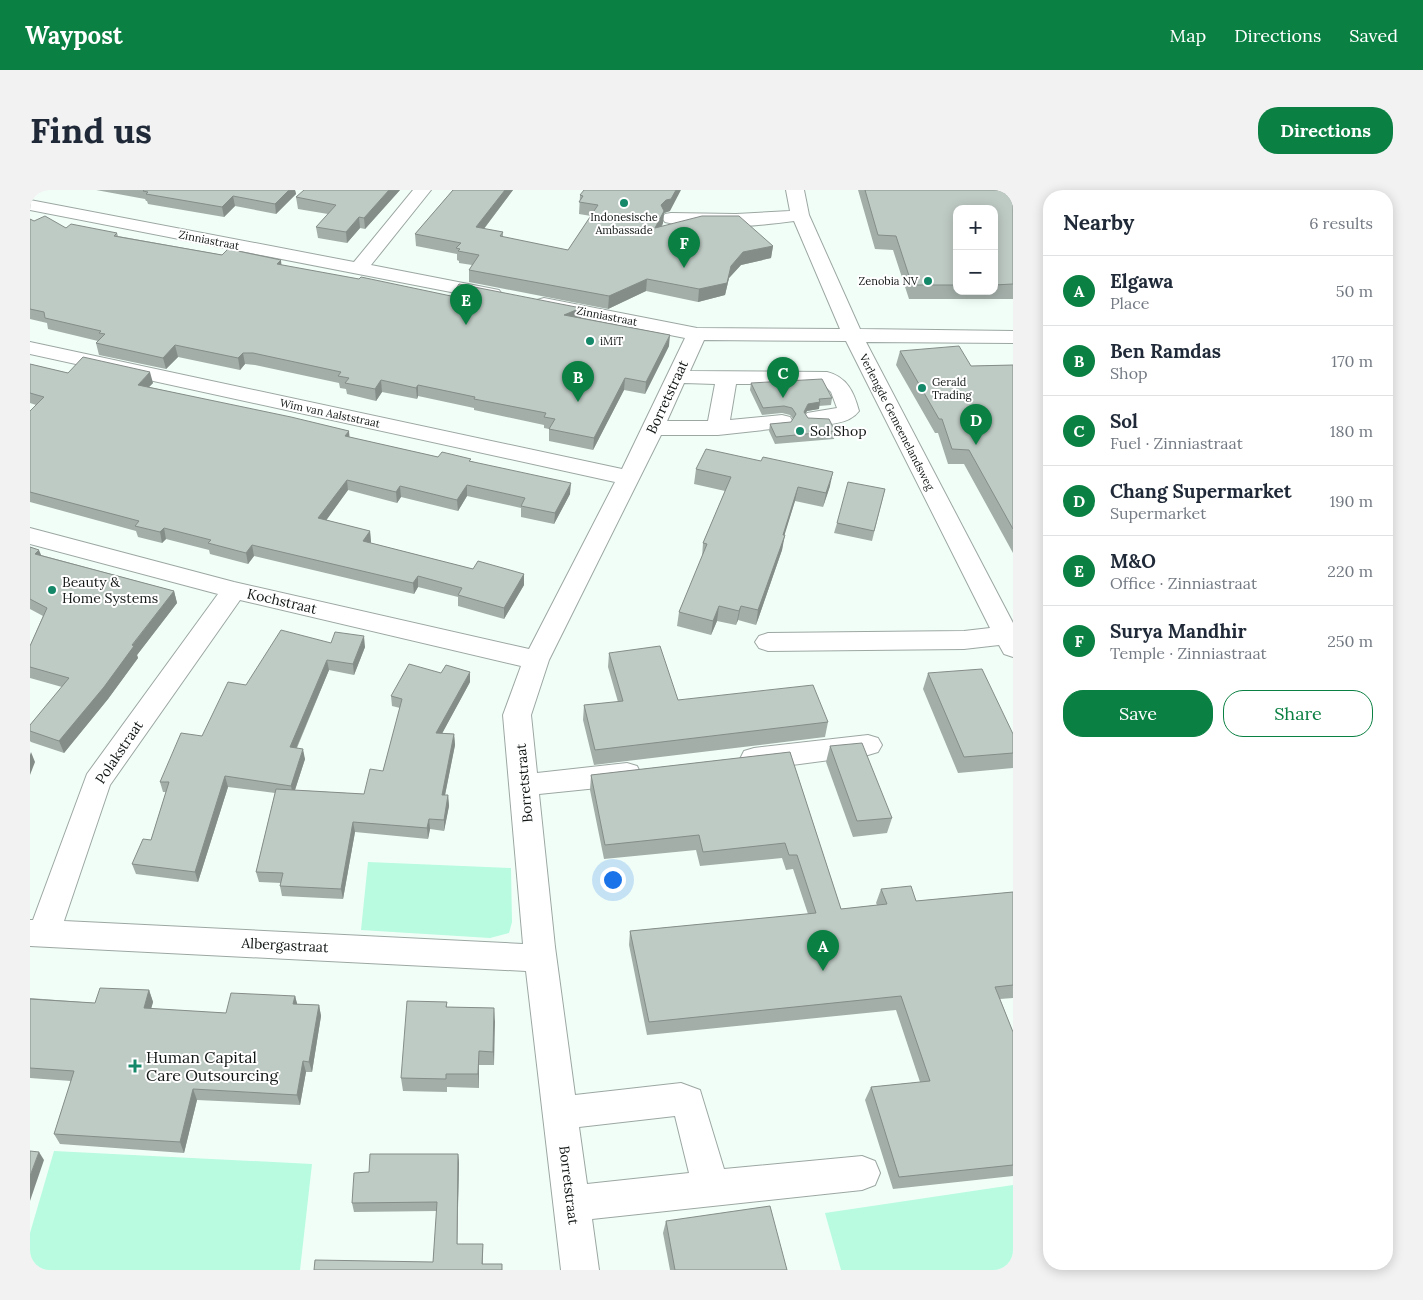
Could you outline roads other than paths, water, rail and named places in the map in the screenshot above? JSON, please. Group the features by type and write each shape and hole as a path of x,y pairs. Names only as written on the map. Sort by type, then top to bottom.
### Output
{"street":[{"path":"358,269 422,190"},
{"name":"Verlengde Gemeenelandsweg","path":"795,190 800,215 853,336 1011,640"},
{"name":"Zinniastraat","path":"30,205 697,334 1013,337"},
{"path":"671,218 697,220 764,219 800,215"},
{"name":"Borretstraat","path":"580,1270 540,958 517,715 536,660 629,478 697,334"},
{"name":"Wim van Aalststraat","path":"30,348 629,478"},
{"path":"677,377 827,378 837,383 843,390 848,411 839,416 815,418"},
{"path":"718,428 726,378"},
{"path":"844,397 883,394"},
{"path":"653,428 718,428 782,422"},
{"name":"Kochstraat","path":"30,536 234,590 536,660"},
{"name":"Polakstraat","path":"37,934 97,782 234,590"},
{"path":"768,642 1011,640"},
{"path":"724,762 868,745"},
{"path":"524,785 657,770"},
{"name":"Albergastraat","path":"37,934 540,958"},
{"path":"560,1113 681,1099 688,1101 711,1188"},
{"path":"572,1204 862,1173"}],"place":[{"name":"Indonesische Ambassade","path":"624,203"},
{"name":"Surya Mandhir","path":"684,268"},
{"name":"Zenobia NV","path":"928,281"},
{"name":"M&O","path":"466,325"},
{"name":"iMiT","path":"590,341"},
{"name":"Gerald Trading","path":"922,388"},
{"name":"Sol","path":"783,398"},
{"name":"Ben Ramdas","path":"578,402"},
{"name":"Sol Shop","path":"800,431"},
{"name":"Chang Supermarket","path":"976,445"},
{"name":"Beauty & Home Systems","path":"52,590"},
{"name":"Elgawa","path":"823,971"},
{"name":"Human Capital Care Outsourcing","path":"135,1066"}]}
